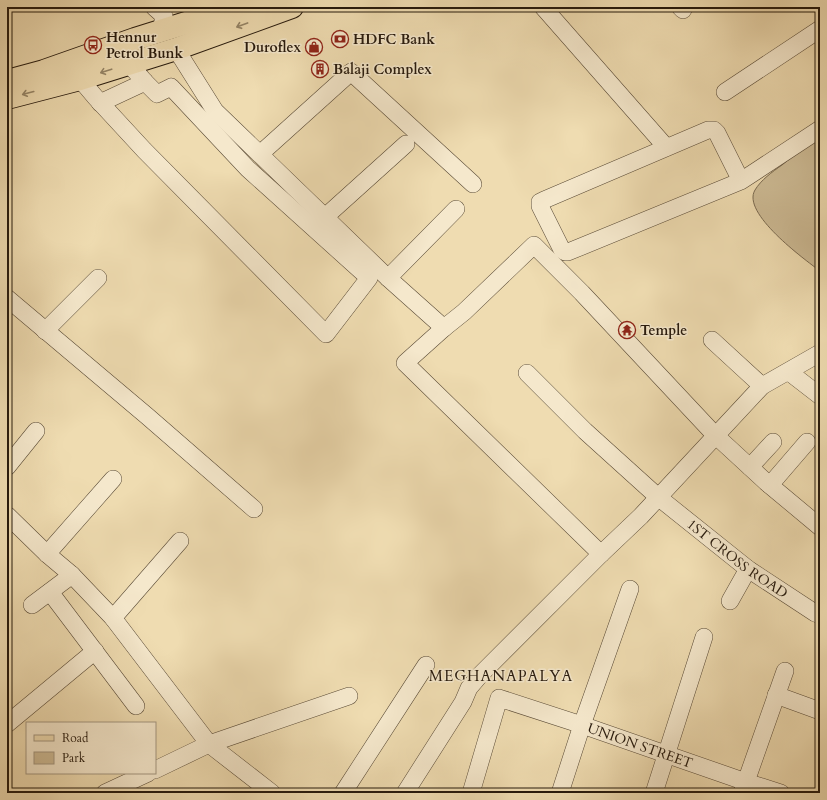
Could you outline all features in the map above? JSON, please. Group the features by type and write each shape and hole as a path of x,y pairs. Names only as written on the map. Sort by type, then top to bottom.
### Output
{"main road":[{"path":"7,98 46,79 161,31 237,7"},
{"path":"7,81 80,79 176,49 292,7"}],"street":[{"path":"154,7 164,16 161,31"},
{"path":"542,7 666,147"},
{"path":"725,92 820,29"},
{"path":"176,49 215,110 388,278 444,328"},
{"path":"80,79 100,103 144,150 326,334 369,278 248,169 171,87 157,94 129,64"},
{"path":"260,154 351,72 473,184"},
{"path":"100,103 145,82"},
{"path":"741,181 717,132 714,130 708,130 544,200 540,202 540,206 562,250 568,252 741,181 820,129"},
{"path":"325,218 406,144"},
{"path":"388,278 456,209"},
{"path":"601,554 405,363 464,312 534,245 582,293 715,435 770,486 820,527"},
{"path":"46,330 98,278"},
{"path":"7,298 147,416 254,509"},
{"path":"712,340 762,386"},
{"path":"405,793 458,709 469,688 481,674 627,530 762,386 820,353"},
{"path":"789,372 820,396"},
{"name":"1ST CROSS ROAD","path":"527,373 585,431 658,498 748,569 820,615"},
{"path":"7,466 36,431"},
{"path":"750,467 773,442"},
{"path":"770,486 807,442"},
{"path":"47,554 114,479"},
{"path":"7,516 47,554 72,575 113,618 209,744 272,793"},
{"path":"113,618 180,541"},
{"path":"730,601 748,569"},
{"path":"32,605 72,575"},
{"path":"560,793 582,725 630,589"},
{"path":"50,592 136,706"},
{"path":"654,793 704,637"},
{"path":"7,724 94,651"},
{"path":"343,793 426,665"},
{"path":"744,788 785,671"},
{"path":"156,770 209,744 349,696"},
{"path":"776,696 820,711"},
{"name":"UNION STREET","path":"471,793 500,698 666,754 744,788 781,793"},
{"path":"105,793 146,774"}],"green space":[{"path":"820,135 820,271 776,235 757,211 753,200 757,186 771,173"}],"place":[{"name":"HDFC Bank","path":"340,39"},
{"name":"Hennur Petrol Bunk","path":"93,45"},
{"name":"Duroflex","path":"314,47"},
{"name":"Balaji Complex","path":"320,69"},
{"name":"Temple","path":"627,330"}],"district":[{"name":"MEGHANAPALYA","path":"501,676"}]}
